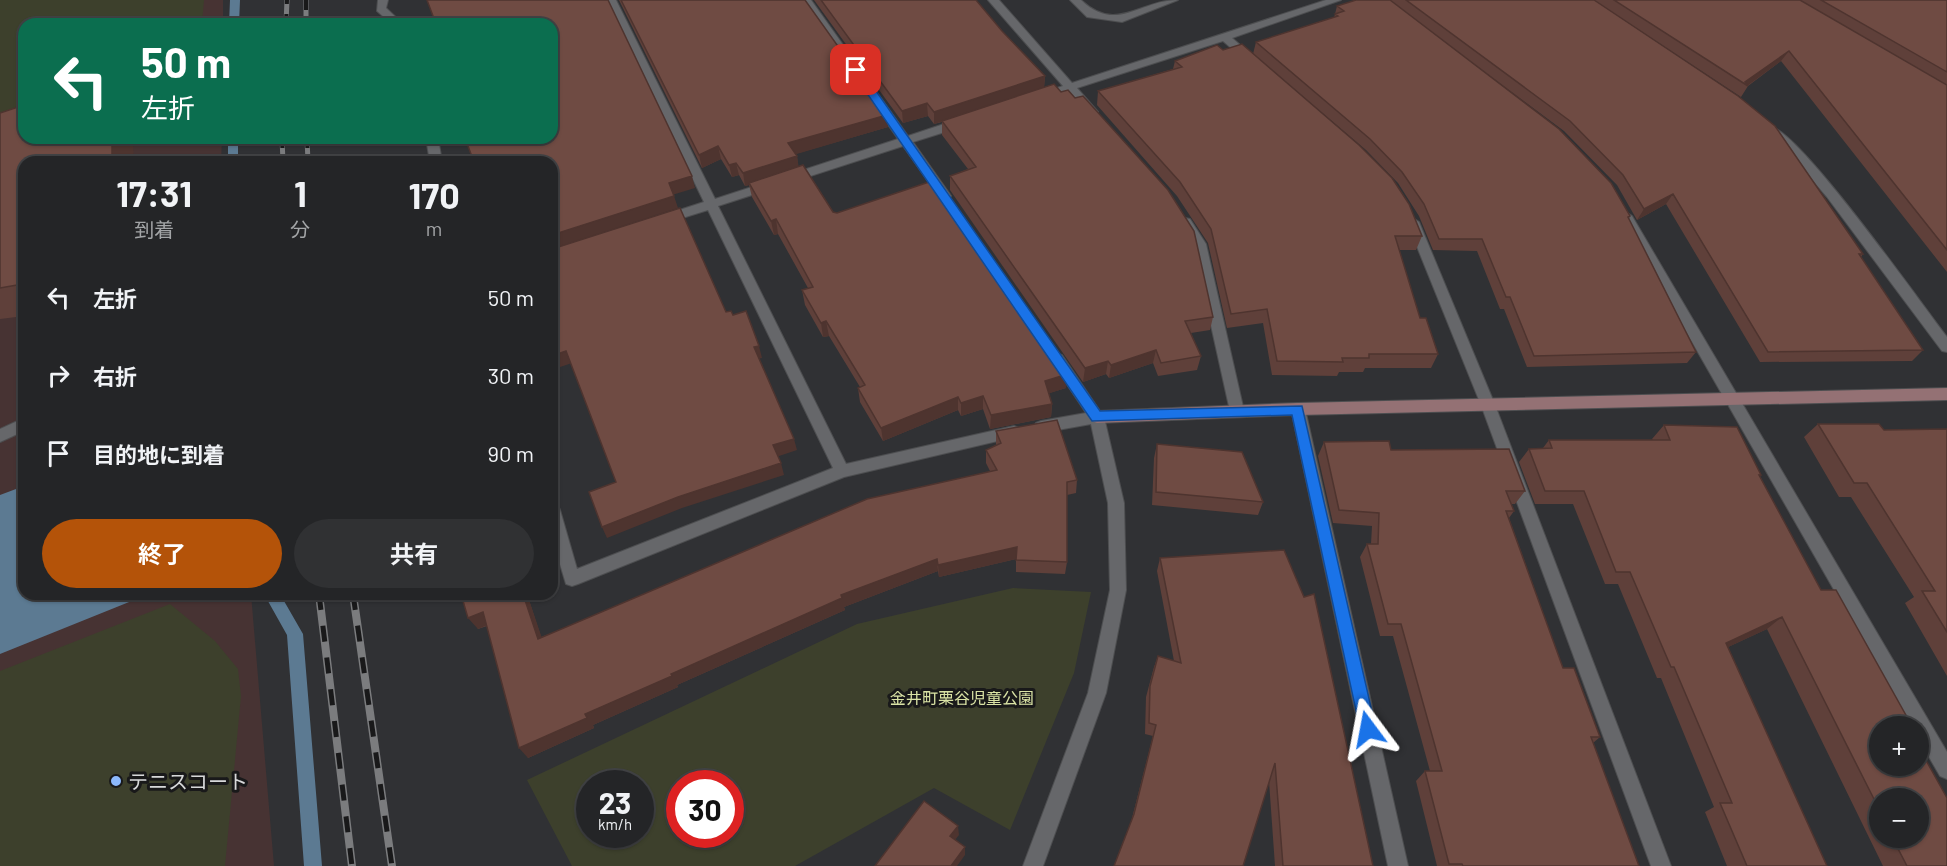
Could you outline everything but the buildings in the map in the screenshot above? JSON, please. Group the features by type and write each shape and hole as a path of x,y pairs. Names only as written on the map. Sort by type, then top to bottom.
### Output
{"street":[{"path":"383,0 381,9 391,18"},
{"path":"611,0 842,471"},
{"path":"806,0 954,209"},
{"path":"993,0 1100,122"},
{"path":"1075,0 1091,15 1122,19 1173,0"},
{"path":"1026,101 1336,0"},
{"path":"1224,36 1260,68"},
{"path":"654,223 971,119"},
{"path":"1762,123 1788,144 1831,194 1947,347"},
{"path":"1617,200 1947,770"},
{"path":"1405,207 1488,405 1661,866"},
{"path":"1177,209 1199,244 1237,411"},
{"path":"1033,866 1097,693 1118,590 1116,503 1096,417 1049,348"},
{"path":"558,531 572,579 842,471 985,438 1096,417 1237,411 1947,394"},
{"path":"1298,410 1398,866"},
{"path":"0,436 18,427"}],"shaded area":[{"name":"テニスコート","path":"0,0 223,0 223,18 18,18 18,144 222,144 221,156 18,156 18,600 252,600 274,866 0,866"}],"green space":[{"path":"0,0 204,0 202,18 18,18 18,116 0,120"},
{"name":"金井町栗谷児童公園","path":"1013,588 1091,592 1074,673 1010,830 934,788 795,866 572,866 527,780 857,624"},
{"name":"テニスコート","path":"170,604 215,641 238,669 241,696 225,866 0,866 0,671"}],"water":[{"path":"18,488 18,600 134,600 0,654 0,495"}],"waterway":[{"path":"234,18 235,0"},
{"path":"233,144 233,156"},
{"path":"275,600 295,634 313,866"}],"railway":[{"path":"286,18 287,0"},
{"path":"306,0 306,18"},
{"path":"282,144 283,156"},
{"path":"307,144 308,156"},
{"path":"320,600 352,866"},
{"path":"354,600 392,866"}],"place":[{"name":"テニスコート","path":"116,781"}],"route":[{"path":"856,70 1096,417 1298,410 1368,729"}]}
